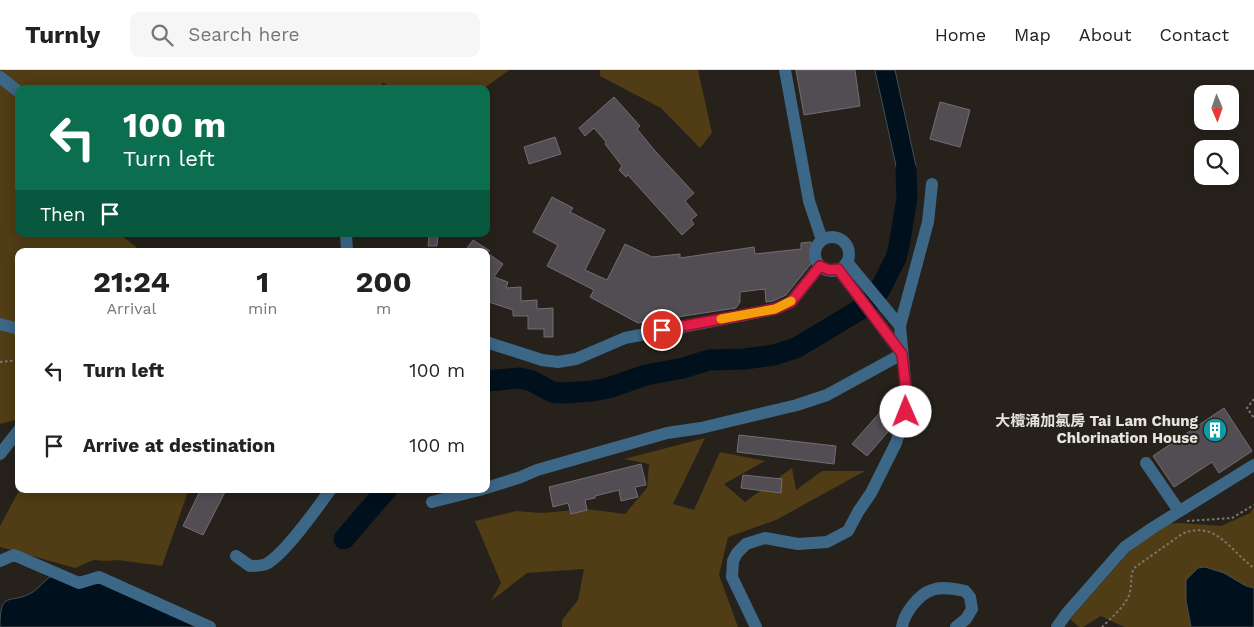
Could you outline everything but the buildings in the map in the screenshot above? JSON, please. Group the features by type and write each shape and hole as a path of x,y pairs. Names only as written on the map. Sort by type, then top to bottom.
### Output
{"lane":[{"path":"785,70 809,201 822,240"},
{"path":"0,77 15,89"},
{"path":"756,627 732,577 733,561 737,553 746,544 765,538 798,544 827,542 848,531 882,472 896,443 906,412 906,390 900,326 928,222 932,184"},
{"path":"832,237 843,241 848,250 842,265 829,270 820,266 815,253 822,240 832,237"},
{"path":"842,265 878,324 902,354"},
{"path":"490,343 542,360 558,362 576,359 625,338 775,309 791,302 820,266"},
{"path":"851,277 900,326"},
{"path":"0,324 15,328"},
{"path":"490,486 537,470 667,432 701,428 797,405 826,395 902,354"},
{"path":"0,454 15,435"},
{"path":"1146,463 1183,516"},
{"path":"1057,627 1125,547 1154,526 1183,516 1254,465"},
{"path":"236,556 250,566 265,565 276,557 310,518 328,493"},
{"path":"432,502 466,493"},
{"path":"0,561 14,555 79,584 99,577 210,627"},
{"path":"902,627 906,616 917,600 932,590 953,588 965,590 970,597 972,609 966,619 956,627"}],"path":[{"path":"0,362 15,360"},
{"path":"1254,400 1246,408 1254,418"},
{"path":"1183,516 1232,518 1254,505"},
{"path":"1102,627 1115,614 1130,594 1131,573 1134,568 1189,530 1208,531 1219,537 1254,568"}],"shaded area":[{"path":"0,70 509,70 488,85 387,85 382,82 382,85 15,85 15,237 124,237 137,248 15,248 15,420 0,424"},
{"path":"600,70 698,70 712,133 700,148 661,108 600,76"},
{"path":"705,438 673,504 694,510 720,452 765,461 724,484 745,502 792,468 796,490 822,471 865,471 776,520 728,537 719,575 738,627 562,627 562,620 578,600 584,569 527,573 491,601 501,583 475,521 516,511 542,513 586,509 625,514 647,488 649,464 624,459"},
{"path":"18,493 188,493 162,566 118,560 94,560 75,568 0,547 0,526"},
{"path":"1254,507 1254,588 1235,580 1186,600 1191,627 1124,627 1101,616 1083,627 1079,627 1070,619 1130,551 1166,524 1181,523 1221,526 1250,513"}],"water":[{"path":"875,70 895,70 916,166 913,183 907,198 900,184"},
{"path":"1205,567 1224,573 1246,586 1254,588 1254,627 1191,627 1186,600 1186,580 1198,568"},
{"path":"51,576 99,582 201,627 0,627 0,615 4,602 33,592"}],"waterway":[{"path":"490,381 520,378 532,381 552,392 592,391 608,388 646,375 683,368 709,360 744,359 774,355 796,348 866,306 879,291 896,258 899,246 907,198 906,170"},
{"path":"344,539 384,493"}],"slow traffic":[{"path":"721,319 775,309 791,301"}],"place":[{"name":"大欖涌加氯房 Tai Lam Chung Chlorination House","path":"1215,430"}],"route":[{"path":"662,330 775,309 791,302 820,266 829,270 838,269 902,354 906,390 906,412"}]}
